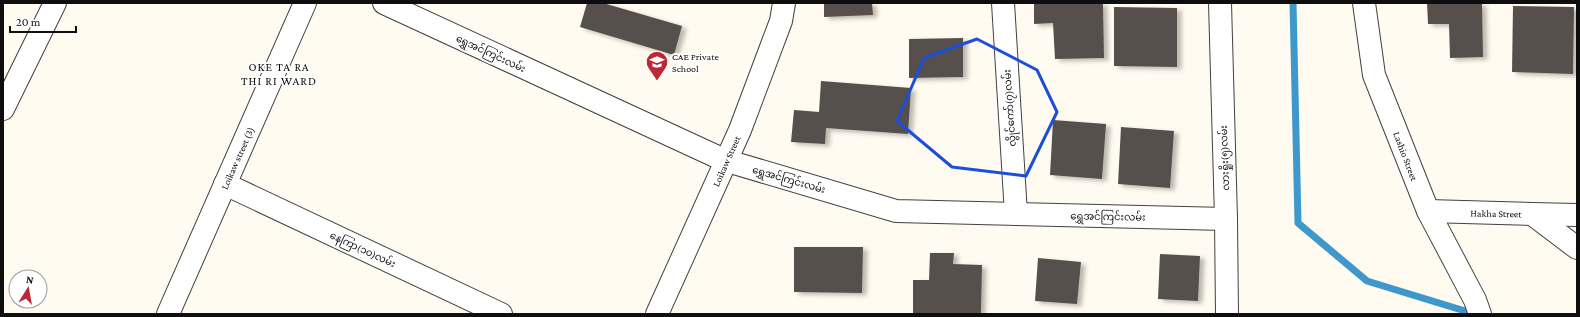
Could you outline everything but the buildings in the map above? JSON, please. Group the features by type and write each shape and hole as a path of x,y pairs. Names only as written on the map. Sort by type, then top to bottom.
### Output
{"street":[{"path":"3,109 55,3"},
{"name":"Loikaw street (3)","path":"168,314 305,3"},
{"name":"ရွှေအင်ကြင်းလမ်း","path":"384,3 726,161 896,211 1226,219"},
{"name":"Loikaw Street","path":"657,314 740,130 781,21 784,3"},
{"name":"လွိုင်ကော်(၇)လမ်း","path":"1003,3 1016,214"},
{"name":"လားရှိုး(၅)လမ်း","path":"1220,3 1227,314"},
{"name":"Lashio Street","path":"1364,3 1374,75 1428,211 1477,307"},
{"name":"နေကြာ(၁၀)လမ်း","path":"225,184 501,314"},
{"name":"Hakha Street","path":"1428,211 1532,214 1577,248"},
{"path":"1532,214 1577,215"}],"highlighted area":[{"path":"977,39 1037,70 1057,112 1026,176 952,167 897,121 924,58"}],"waterway":[{"path":"1293,3 1298,223 1367,281 1475,314"}],"place":[{"name":"CAE Private School","path":"657,82"}],"district":[{"name":"OKE TA RA THI RI WARD","path":"279,74"}]}
